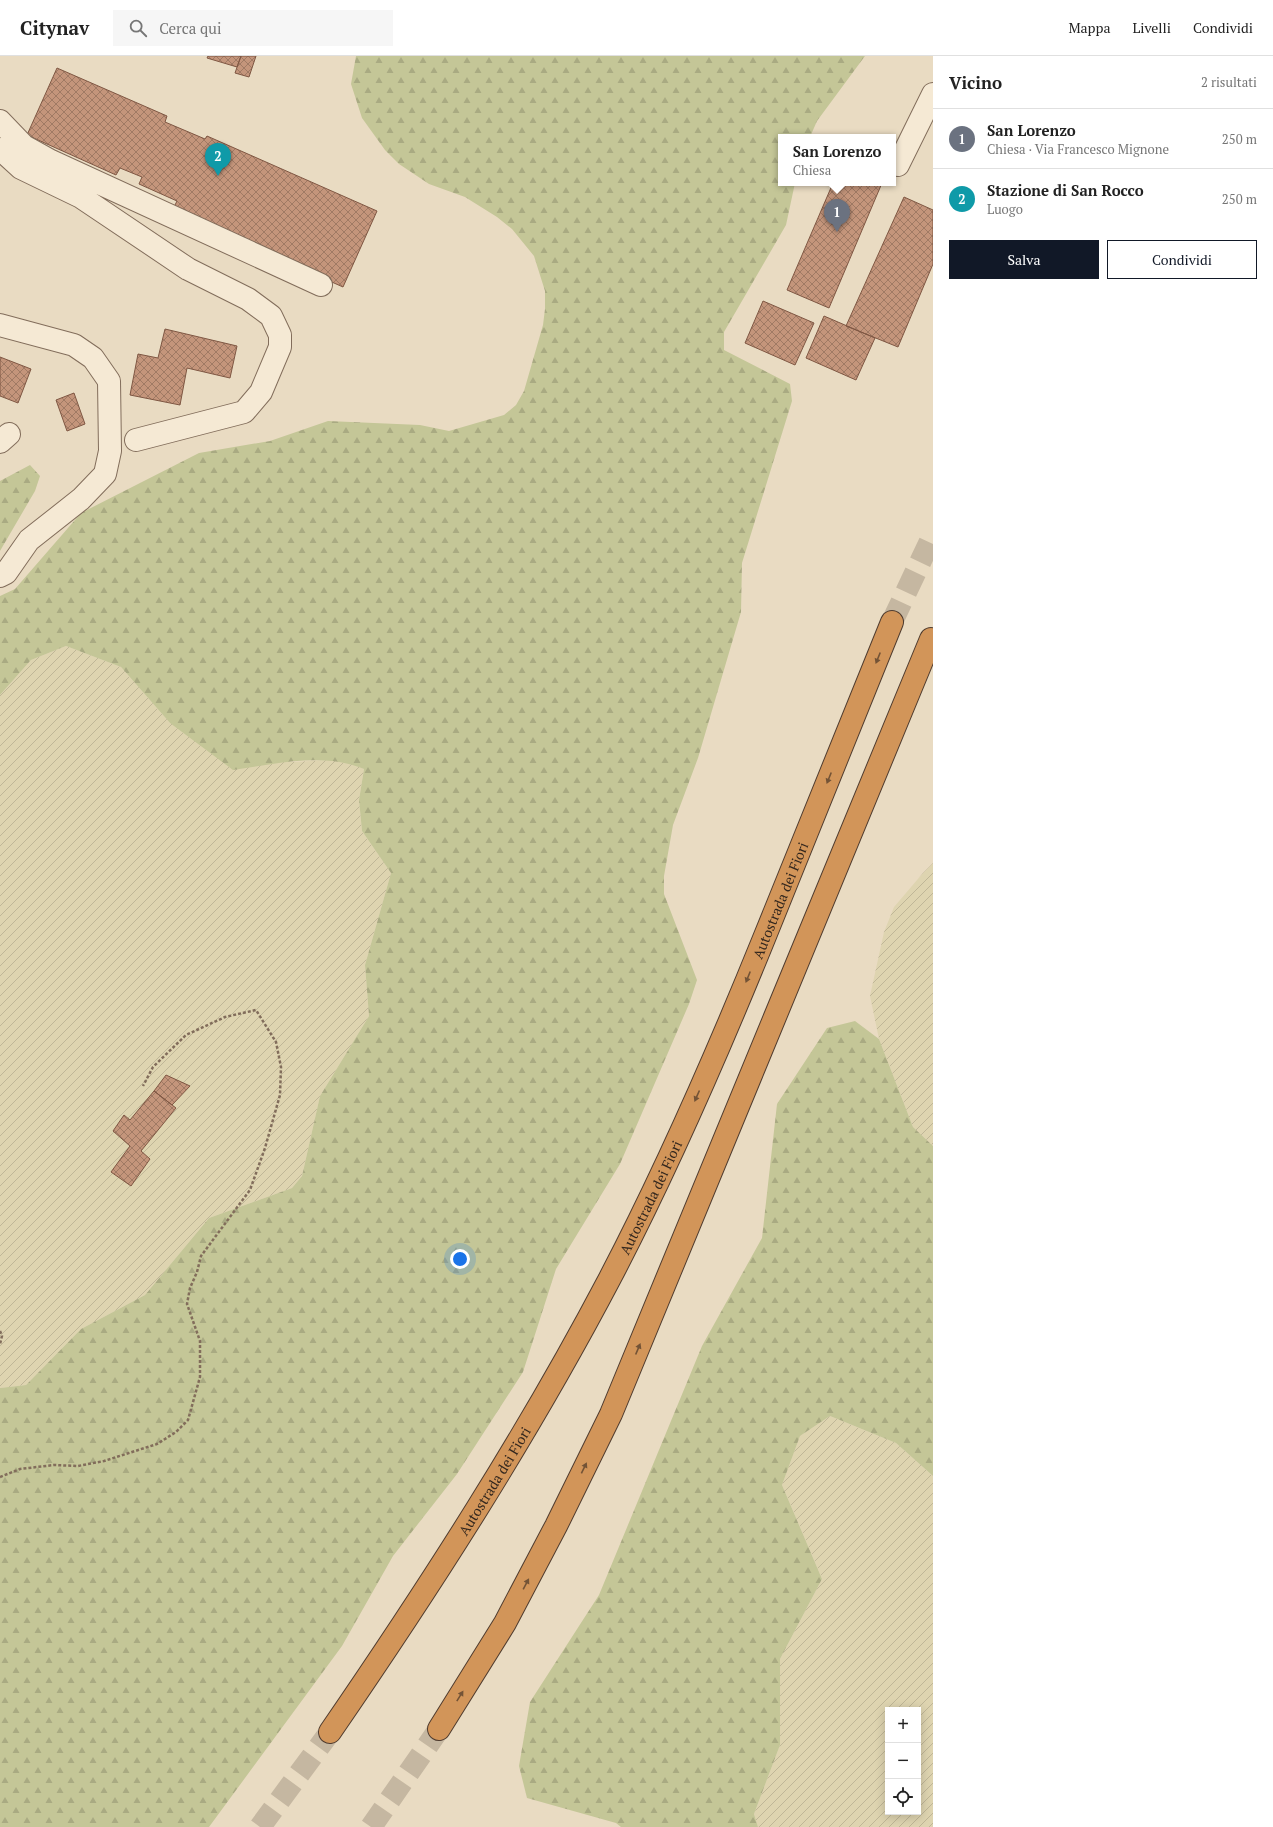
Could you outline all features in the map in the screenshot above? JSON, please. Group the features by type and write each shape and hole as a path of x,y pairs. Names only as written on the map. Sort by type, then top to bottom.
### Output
{"highway":[{"name":"Autostrada dei Fiori","path":"330,1732 408,1618 475,1513 546,1394 610,1278 667,1163 720,1045 892,622"},
{"path":"439,1729 505,1623 556,1526 611,1414 931,639"}],"street":[{"path":"898,166 933,94"},
{"path":"0,122 24,146 51,161 321,285"},
{"path":"0,149 21,168 81,196 188,269 248,299 271,316 280,335 280,347 261,392 244,412 136,440"},
{"path":"0,325 74,345 93,358 109,381 110,451 105,474 81,499 29,540 6,573 0,576"}],"path":[{"path":"0,1477 20,1469 54,1464 78,1466 104,1461 157,1444 176,1432 188,1420 200,1378 200,1341 188,1304 190,1288 197,1272 201,1256 250,1190 265,1148 280,1095 281,1067 276,1042 256,1010 226,1017 186,1035 153,1067 143,1086"},
{"path":"0,1331 2,1336 0,1344"}],"shaded area":[{"path":"66,646 121,667 170,723 291,762 330,760 349,762 364,769 359,800 362,831 391,873 365,965 369,1016 320,1096 302,1176 292,1188 209,1218 145,1295 81,1329 26,1385 0,1388 0,695 31,660"},
{"path":"933,863 933,1146 913,1127 879,1039 870,996 884,932 894,907"},
{"path":"830,1416 896,1443 933,1476 933,1827 758,1827 754,1814 780,1745 780,1659 822,1579 782,1485 800,1436"}],"green space":[{"path":"356,56 865,56 817,121 811,134 778,134 778,186 794,186 786,225 724,332 724,350 790,384 792,401 742,563 741,612 698,758 673,825 664,876 664,894 697,980 689,1004 620,1164 556,1269 523,1372 457,1474 393,1556 342,1646 209,1827 0,1827 0,1388 26,1385 81,1329 145,1295 209,1218 292,1188 302,1176 320,1096 369,1016 365,965 391,873 362,831 359,800 364,769 333,761 316,760 233,770 170,723 121,667 66,646 31,660 0,695 0,596 15,589 81,513 199,453 270,441 328,421 420,425 449,431 504,415 516,405 524,391 543,325 545,309 545,291 534,256 512,229 497,217 465,197 429,184 399,164 385,150 362,118 351,84"},
{"path":"30,465 40,476 35,491 0,551 0,481"},
{"path":"855,1021 879,1039 913,1127 933,1146 933,1476 896,1443 830,1416 800,1436 782,1485 822,1579 780,1659 780,1745 754,1814 758,1827 621,1827 616,1823 527,1798 519,1766 530,1702 599,1595 702,1346 762,1238 777,1104 827,1028"}],"building":[{"path":"208,56 241,56 237,67 207,58"},
{"path":"241,56 256,56 249,77 235,73"},
{"path":"57,68 167,116 165,122 205,139 207,136 377,211 343,287 172,211 177,201 139,184 142,177 120,168 116,175 27,135"},
{"path":"832,186 881,186 829,308 787,290"},
{"path":"904,197 933,210 933,264 898,347 846,326"},
{"path":"763,301 814,323 795,365 745,343"},
{"path":"824,316 875,338 856,380 806,358"},
{"path":"165,329 237,346 230,378 187,368 180,405 130,395 138,354 158,358"},
{"path":"0,357 31,369 18,403 0,396"},
{"path":"74,393 85,424 67,431 56,400"},
{"path":"166,1075 190,1086 172,1105 154,1091"},
{"path":"154,1091 176,1108 141,1151 150,1159 131,1186 111,1172 130,1146 113,1131 124,1115 130,1120"}],"tunnel":[{"path":"892,622 933,535"},
{"path":"371,1827 439,1729"},
{"path":"260,1827 330,1732"}],"place":[{"name":"Stazione di San Rocco","path":"218,176"},
{"name":"San Lorenzo","path":"837,232"}]}
